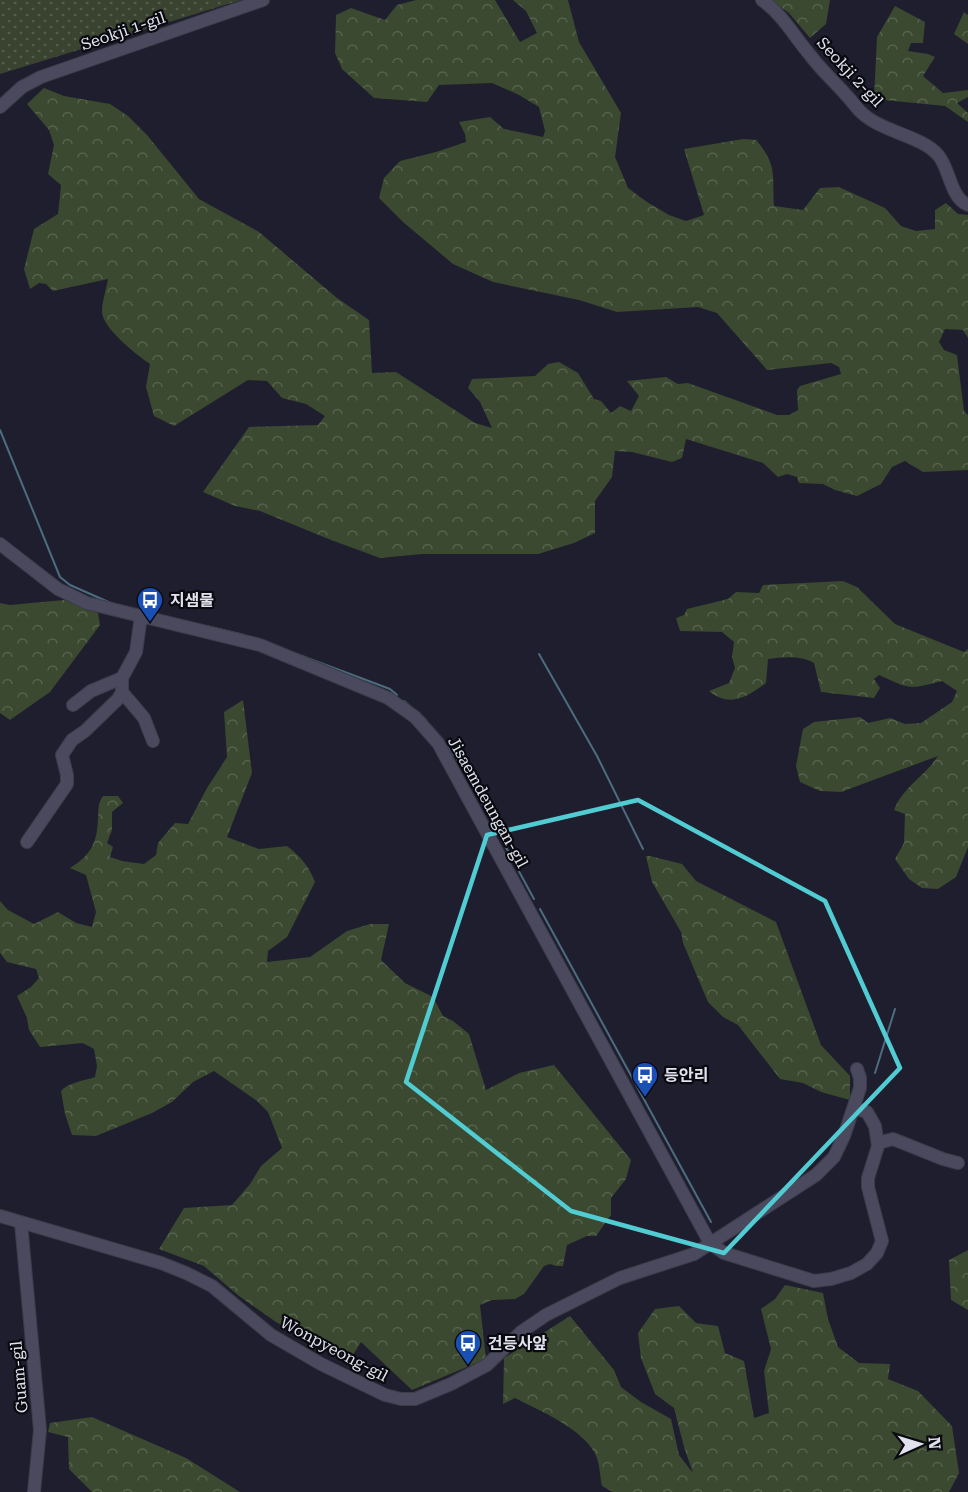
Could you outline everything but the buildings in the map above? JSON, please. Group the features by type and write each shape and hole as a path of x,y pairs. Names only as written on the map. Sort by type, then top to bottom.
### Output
{"street":[{"name":"Seokji 1-gil","path":"0,107 22,87 41,77 263,0"},
{"name":"Seokji 2-gil","path":"762,0 771,6 811,57 862,114 881,126 937,153 944,163 956,193 964,204 968,205"},
{"name":"Jisaemdeungan-gil","path":"0,544 58,589 87,603 260,645 388,698 415,717 438,743 710,1243"},
{"path":"27,842 67,784 68,775 62,755 67,747 118,699 122,692 122,678 136,652 141,616"},
{"path":"73,705 91,691 122,678"},
{"path":"122,692 144,718 153,741"},
{"path":"854,1108 867,1112 875,1126 878,1143 868,1178 882,1241 877,1253 867,1264 850,1273 814,1281 724,1253 710,1243 816,1175 834,1157 844,1136 860,1088 857,1069"},
{"path":"878,1143 893,1139 958,1163"},
{"name":"Wonpyeong-gil","path":"0,1216 161,1263 186,1273 212,1286 271,1335 321,1364 385,1395 401,1399 415,1399 451,1384 487,1365 521,1332 546,1315 620,1278 694,1254 710,1243"},
{"name":"Guam-gil","path":"21,1223 40,1430 34,1492"}],"highlighted area":[{"path":"638,800 825,901 900,1068 724,1253 571,1211 406,1082 487,835"}],"green space":[{"path":"0,0 241,0 0,74"},
{"path":"416,0 495,0 520,42 537,33 526,11 513,0 568,0 579,42 621,113 615,157 628,188 669,215 686,221 704,215 684,149 743,139 756,140 768,157 772,171 774,206 803,210 820,188 839,187 885,208 901,226 916,231 935,229 935,210 946,203 958,214 968,215 968,338 963,330 945,329 939,342 944,350 957,355 964,411 968,415 968,470 923,472 905,461 892,467 881,484 857,496 823,484 799,483 797,477 787,474 778,477 763,463 686,439 682,458 672,462 632,452 615,451 612,477 595,501 595,533 574,543 538,554 422,554 380,558 260,511 235,506 203,492 249,427 318,425 325,416 306,404 282,398 267,381 248,380 174,426 154,416 146,387 150,364 114,334 104,319 102,308 108,279 53,291 46,284 39,283 30,289 24,269 34,229 58,214 61,185 48,174 54,145 49,130 27,104 44,88 64,96 110,104 128,116 147,135 199,199 259,232 337,298 369,320 372,373 396,372 475,423 492,428 480,402 468,388 472,379 535,376 548,364 559,362 578,373 594,399 601,401 611,413 620,406 631,411 639,396 627,381 666,377 678,384 688,383 777,415 789,415 798,410 797,390 800,386 841,374 839,367 831,363 767,370 717,313 698,307 617,312 579,300 493,282 453,264 403,222 379,198 384,178 400,161 466,142 459,122 490,117 504,129 543,137 545,131 539,107 492,83 439,85 427,102 374,98 342,69 335,53 336,15 351,8 385,20 397,5"},
{"path":"771,0 830,0 826,24 810,38 789,13"},
{"path":"895,6 925,22 923,43 911,43 908,51 935,57 923,76 943,93 968,90 968,97 957,103 968,113 968,122 945,106 874,99 877,37"},
{"path":"964,12 968,15 968,44 954,34"},
{"path":"843,581 857,587 895,624 964,652 968,649 968,847 956,877 938,889 922,888 909,879 895,859 904,843 905,814 894,810 908,788 938,756 841,792 820,791 800,782 796,766 803,729 814,722 860,717 868,723 890,718 905,724 921,723 952,702 957,691 942,681 909,687 879,675 874,679 880,688 874,698 821,692 814,663 809,660 786,657 768,659 766,683 759,688 738,699 724,699 709,691 729,683 735,668 732,657 734,642 722,632 680,631 676,618 684,615 687,609 728,599 736,592 759,593 763,585"},
{"path":"64,600 98,613 100,625 50,692 10,720 0,713 0,603 10,605"},
{"path":"243,700 252,773 227,837 259,849 287,846 304,862 315,882 287,937 268,951 267,962 310,957 347,931 370,924 389,924 381,960 405,983 433,997 443,1016 469,1034 486,1090 519,1073 554,1065 631,1160 626,1179 611,1198 611,1215 596,1236 587,1236 567,1245 563,1266 550,1264 544,1266 524,1294 515,1299 492,1300 480,1305 486,1359 412,1390 361,1342 348,1363 276,1322 239,1296 204,1266 159,1249 184,1208 232,1205 250,1184 261,1166 282,1148 268,1112 257,1101 214,1071 193,1082 172,1102 152,1113 96,1136 72,1135 61,1091 72,1084 95,1077 97,1066 94,1049 83,1043 40,1047 29,1030 27,1018 17,996 31,987 39,978 36,969 7,962 0,953 0,901 8,910 34,924 58,912 76,923 92,927 96,912 86,875 70,868 88,853 94,842 101,799 103,796 118,796 123,803 112,812 112,830 107,843 113,847 110,857 144,864 156,855 158,843 175,823 188,824 227,757 224,712"},
{"path":"646,856 682,864 696,881 776,922 821,1045 850,1076 850,1100 821,1092 803,1083 780,1079 738,1025 723,1017 708,1002 683,943 681,932 652,882"},
{"path":"968,1250 968,1310 951,1300 949,1260"},
{"path":"785,1285 823,1293 828,1319 838,1347 859,1363 890,1364 888,1379 918,1391 952,1426 959,1473 949,1492 613,1492 602,1486 599,1465 592,1448 573,1430 515,1398 503,1404 504,1358 570,1316 614,1370 621,1387 641,1402 671,1419 679,1455 693,1473 674,1408 655,1394 641,1358 638,1333 655,1309 679,1306 696,1323 718,1326 725,1353 744,1361 754,1418 769,1413 764,1371 771,1349 761,1309 775,1299"},
{"path":"92,1417 186,1458 240,1492 92,1492 69,1469 68,1437 48,1432 50,1423"}],"waterway":[{"path":"0,430 60,577 70,585 113,604"},
{"path":"206,626 244,635"},
{"path":"294,653 390,689 397,695"},
{"path":"539,654 597,756 643,849"},
{"path":"404,701 426,720"},
{"path":"444,743 460,763 534,899"},
{"path":"540,909 711,1222"},
{"path":"875,1073 895,1009"}],"place":[{"name":"지샘물","path":"150,623"},
{"name":"등안리","path":"645,1098"},
{"name":"건등사앞","path":"468,1366"}]}
